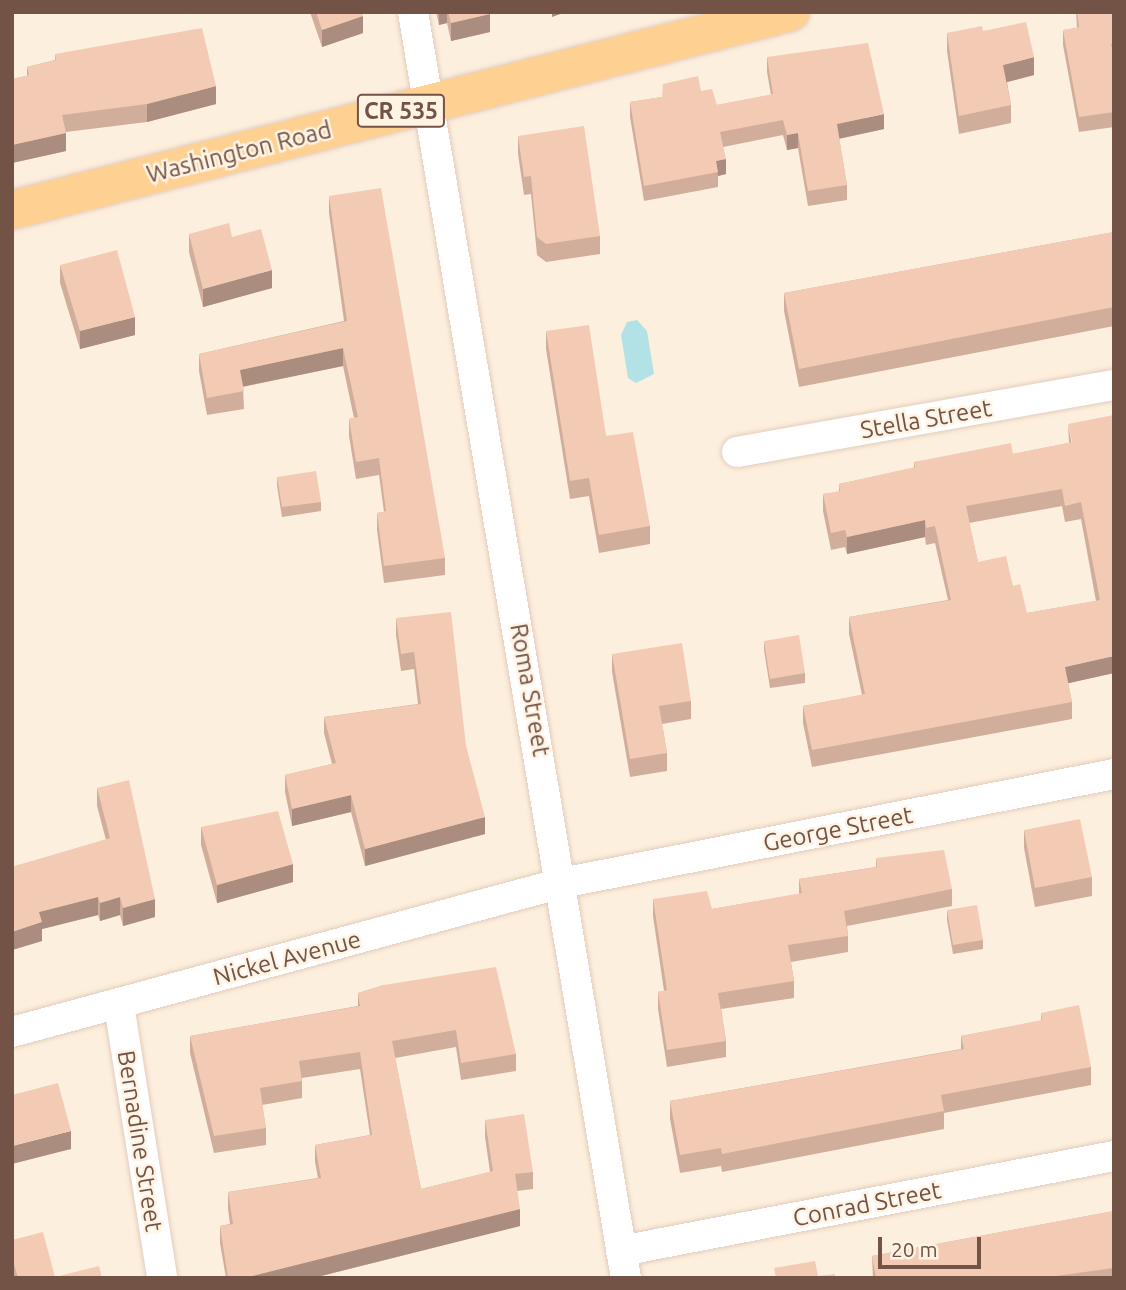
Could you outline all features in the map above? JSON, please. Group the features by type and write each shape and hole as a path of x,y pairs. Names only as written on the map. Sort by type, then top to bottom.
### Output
{"main road":[{"name":"Washington Road","path":"12,209 431,104 740,18 790,12"}],"street":[{"name":"Roma Street","path":"413,12 431,104 562,883 623,1265"},
{"name":"Stella Street","path":"737,452 1114,385"},
{"name":"George Street","path":"562,883 1114,774"},
{"name":"Nickel Avenue","path":"12,1032 562,883"},
{"name":"Bernadine Street","path":"119,1004 162,1278"},
{"name":"Conrad Street","path":"623,1265 1114,1156"}],"water":[{"path":"637,320 647,331 654,374 636,383 628,378 621,335 627,322"}],"building":[{"path":"316,12 362,12 363,16 322,30"},
{"path":"448,12 490,12 490,14 451,23"},
{"path":"1077,12 1114,12 1114,43 1111,44 1114,57 1114,112 1079,117 1063,30 1079,27"},
{"path":"1026,22 1034,57 1003,65 1011,105 959,116 947,33 982,26 983,31"},
{"path":"202,28 216,86 147,104 62,115 66,133 12,145 12,79 29,75 27,67 56,60 55,54"},
{"path":"868,43 884,114 837,124 847,185 808,191 798,133 787,135 783,120 720,132 726,159 716,161 718,172 644,186 630,102 662,97 663,84 698,76 701,91 712,89 717,105 773,94 767,57"},
{"path":"584,126 600,236 546,244 537,237 531,176 524,177 518,136"},
{"path":"381,188 445,558 384,566 377,513 386,511 379,458 356,462 349,419 358,417 343,348 240,370 244,391 207,398 199,354 347,321 329,196"},
{"path":"229,223 232,237 261,229 272,270 203,289 189,234"},
{"path":"1114,232 1114,307 799,369 784,293"},
{"path":"117,250 135,317 80,331 60,265"},
{"path":"589,325 606,436 633,432 650,526 599,535 589,478 570,481 546,331"},
{"path":"1114,415 1114,656 1065,667 1072,702 812,750 803,706 865,694 849,617 951,600 935,526 926,528 925,520 847,537 845,530 831,533 823,494 840,491 839,484 915,467 914,462 1011,443 1013,454 1072,442 1068,424","holes":["1062,489 1065,506 1081,502 1100,600 1027,613 1020,584 1013,586 1006,556 978,562 966,506"]},
{"path":"316,471 321,502 282,507 277,477"},
{"path":"451,612 466,746 485,817 365,849 351,795 292,809 285,775 336,763 324,717 421,704 414,652 401,654 396,618"},
{"path":"799,635 805,673 770,679 764,641"},
{"path":"682,643 691,701 659,706 667,753 630,759 612,654"},
{"path":"129,780 155,899 123,908 120,897 100,903 98,897 39,912 42,922 12,932 12,867 110,838 97,788"},
{"path":"278,811 293,864 217,885 201,827"},
{"path":"1080,819 1092,877 1035,888 1024,830"},
{"path":"944,850 952,889 844,911 848,936 788,945 794,981 718,993 726,1041 667,1050 658,992 667,990 653,899 707,891 712,909 802,893 799,879 877,867 876,858"},
{"path":"977,905 983,940 953,945 947,910"},
{"path":"496,967 516,1054 461,1063 456,1030 392,1041 421,1189 493,1171 485,1120 524,1114 533,1172 515,1174 520,1209 244,1278 228,1278 220,1226 233,1224 228,1192 321,1178 315,1145 372,1135 360,1052 299,1061 302,1081 260,1088 266,1128 214,1136 190,1036 360,1006 358,993 384,985"},
{"path":"1079,1005 1091,1067 941,1095 944,1111 722,1154 721,1148 680,1155 670,1101 964,1049 961,1036 1042,1020 1041,1013"},
{"path":"58,1083 71,1131 12,1146 12,1095"},
{"path":"1114,1211 1114,1268 1041,1278 876,1278 872,1256"},
{"path":"43,1232 55,1277 99,1266 102,1278 18,1278 12,1257 12,1240"},
{"path":"815,1261 818,1276 835,1274 835,1278 776,1278 774,1268"}]}
